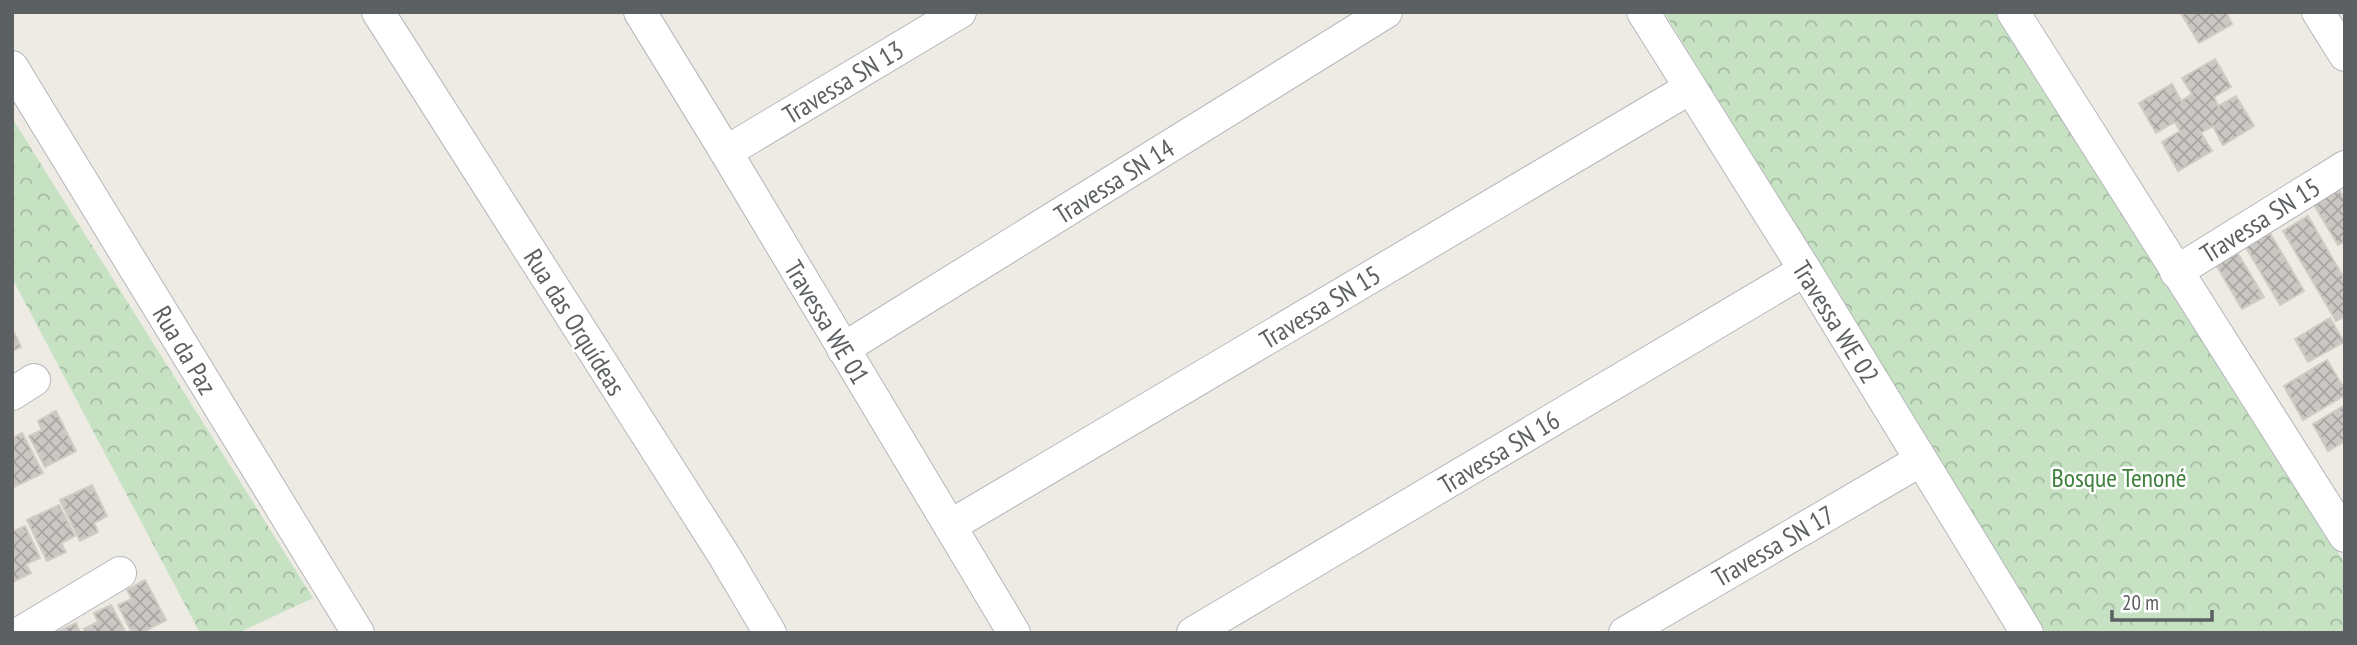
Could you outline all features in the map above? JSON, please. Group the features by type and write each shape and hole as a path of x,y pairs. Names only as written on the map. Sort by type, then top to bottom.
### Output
{"street":[{"name":"Rua das Orquídeas","path":"379,12 718,546 770,633"},
{"name":"Travessa WE 01","path":"640,12 1014,633"},
{"name":"Travessa SN 13","path":"726,152 960,12"},
{"name":"Travessa SN 14","path":"843,349 1386,12"},
{"name":"Travessa WE 02","path":"1643,12 2026,633"},
{"path":"2013,12 2345,536"},
{"path":"2318,12 2345,55"},
{"name":"Rua da Paz","path":"12,67 358,633"},
{"name":"Travessa SN 15","path":"950,526 1690,88"},
{"name":"Travessa SN 15","path":"2176,272 2345,167"},
{"name":"Travessa SN 16","path":"1193,633 1805,271"},
{"name":"Travessa SN 17","path":"1625,633 1921,460"},
{"path":"20,633 120,573"}],"green space":[{"name":"Bosque Tenoné","path":"1664,12 2004,12 2345,564 2345,633 2043,633"},
{"path":"12,118 313,598 238,633 200,633 12,278"}],"building":[{"path":"2186,12 2226,12 2232,24 2199,43 2182,15"},
{"path":"2215,59 2231,87 2214,97 2218,106 2236,96 2254,126 2223,145 2213,126 2201,133 2212,151 2178,171 2162,142 2180,131 2175,122 2156,133 2139,103 2172,84 2181,101 2192,94 2182,78"},
{"path":"2333,180 2345,200 2345,241 2338,245 2308,195"},
{"path":"2308,216 2345,280 2345,316 2336,321 2283,231"},
{"path":"2264,223 2304,291 2280,305 2240,237"},
{"path":"2232,244 2264,297 2242,309 2211,256"},
{"path":"2330,318 2344,342 2308,362 2295,339"},
{"path":"12,329 21,347 12,351"},
{"path":"2327,360 2345,390 2345,395 2303,420 2284,386"},
{"path":"2345,405 2345,441 2328,451 2313,424"},
{"path":"56,411 76,451 45,467 29,436 42,430 38,421"},
{"path":"22,433 43,473 12,488 12,438"},
{"path":"92,485 107,516 94,523 98,532 80,541 60,500"},
{"path":"59,505 75,536 61,543 66,552 47,561 27,520"},
{"path":"25,526 40,558 26,564 31,573 13,582 12,532"},
{"path":"145,580 166,620 141,633 132,633 118,605 132,599 127,590"},
{"path":"111,605 126,633 86,633 84,629 98,622 94,613"},
{"path":"76,623 80,633 57,632"}]}
